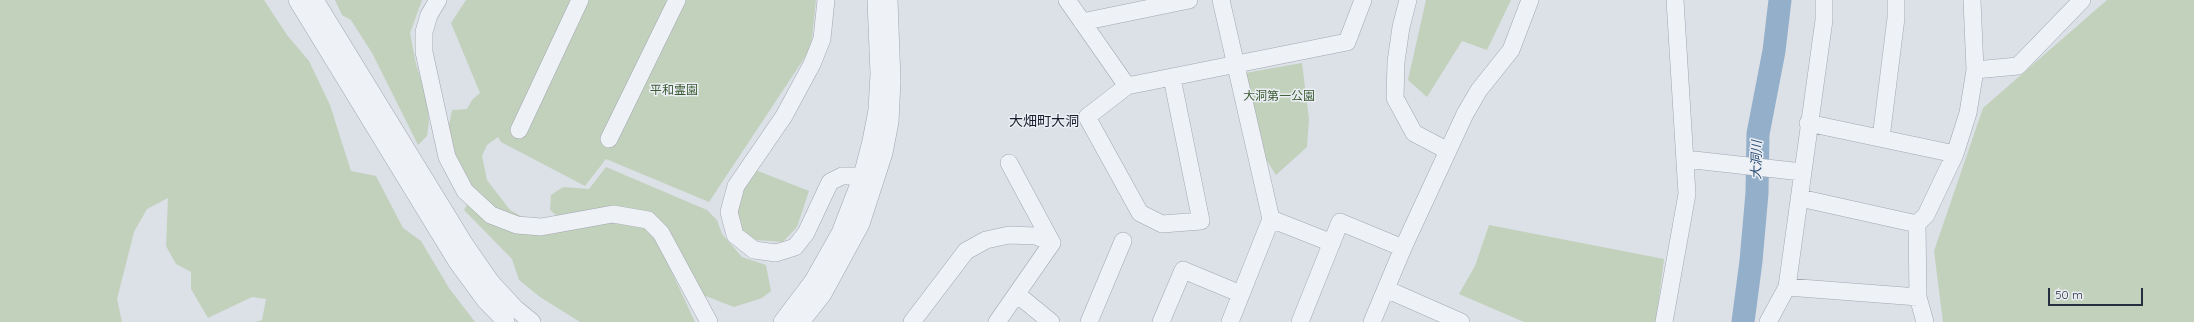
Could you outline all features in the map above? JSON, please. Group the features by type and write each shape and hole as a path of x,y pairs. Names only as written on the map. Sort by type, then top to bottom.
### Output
{"street":[{"path":"297,0 457,262 484,299 506,322"},
{"path":"315,0 464,243 491,282 515,308 532,322"},
{"path":"438,0 429,15 424,32 424,52 447,157 465,191 491,215 517,225 541,227 613,214 648,220 661,233 709,322"},
{"path":"519,130 580,0"},
{"path":"609,139 677,0"},
{"path":"826,0 822,39 812,64 784,116 736,186 729,212 735,235 754,250 776,253 795,247 806,233 830,182 842,176 862,176"},
{"path":"782,322 813,282 840,233 862,176 877,110 879,74 876,0"},
{"path":"801,322 823,294 861,224 882,160 890,122 892,81 888,0"},
{"path":"1066,0 1127,86"},
{"path":"1082,22 1189,0"},
{"path":"1221,0 1271,219 1230,322"},
{"path":"1172,78 1202,221 1162,224 1140,213 1087,117 1127,86 1347,42 1363,0"},
{"path":"1408,0 1401,28 1396,62 1395,98 1414,133 1448,151"},
{"path":"1372,322 1403,248 1448,151 1479,90 1511,50 1530,0"},
{"path":"1664,322 1687,194 1675,0"},
{"path":"1768,322 1787,286 1800,198 1808,123 1824,20 1824,0"},
{"path":"1881,138 1896,18 1896,0"},
{"path":"1925,322 1918,297 1917,224 1926,215 1955,154 1968,113 1975,70 1972,0"},
{"path":"1975,70 2018,66 2078,1"},
{"path":"1808,123 1955,154"},
{"path":"1685,159 1802,172"},
{"path":"1009,163 1052,243"},
{"path":"1800,198 1917,224"},
{"path":"1271,219 1332,243"},
{"path":"1300,322 1340,222 1403,248"},
{"path":"912,322 966,251 986,240 1009,235 1036,236 1052,243"},
{"path":"1089,322 1123,241"},
{"path":"997,322 1018,294 1052,243"},
{"path":"1161,322 1183,270 1241,294"},
{"path":"1787,286 1918,297"},
{"path":"1386,289 1442,318 1461,322"},
{"path":"1018,294 1051,322"}],"green space":[{"path":"0,0 264,0 287,35 309,61 330,105 351,171 376,176 403,228 421,241 449,288 475,322 255,322 262,320 266,299 252,297 208,318 191,289 191,272 176,264 166,246 168,198 147,209 134,232 117,299 122,322 0,322"},
{"path":"335,0 422,0 410,33 416,64 427,99 429,121 427,136 418,145 372,53 351,20 342,15"},
{"name":"平和霊園","path":"466,0 816,0 811,48 709,202 606,159 585,186 501,142 498,137 487,145 482,156 487,180 510,210 530,221 492,213 467,190 447,135 452,110 467,109 472,100 480,93 451,23"},
{"path":"1426,0 1511,0 1487,50 1462,41 1427,97 1408,80"},
{"path":"2107,0 2194,0 2194,322 1943,322 1934,251 1983,108"},
{"name":"大洞第一公園","path":"1302,63 1309,119 1307,147 1276,175 1264,156 1245,73"},
{"path":"606,167 707,210 717,220 722,234 742,257 766,265 771,291 762,298 734,307 703,295 654,219 557,216 550,210 551,195 563,187 589,189"},
{"path":"753,169 809,191 797,227 783,242 756,240 741,230 734,214 740,187"},
{"path":"469,201 502,226 617,220 639,223 656,238 695,322 580,322 540,297 519,280 512,259 464,210"},
{"path":"1489,225 1664,259 1656,322 1524,322 1459,294 1475,266"}],"waterway":[{"name":"大洞川","path":"1743,322 1751,261 1757,193 1758,134 1774,51 1780,0"}],"district":[{"name":"大畑町大洞","path":"1044,122"}]}
